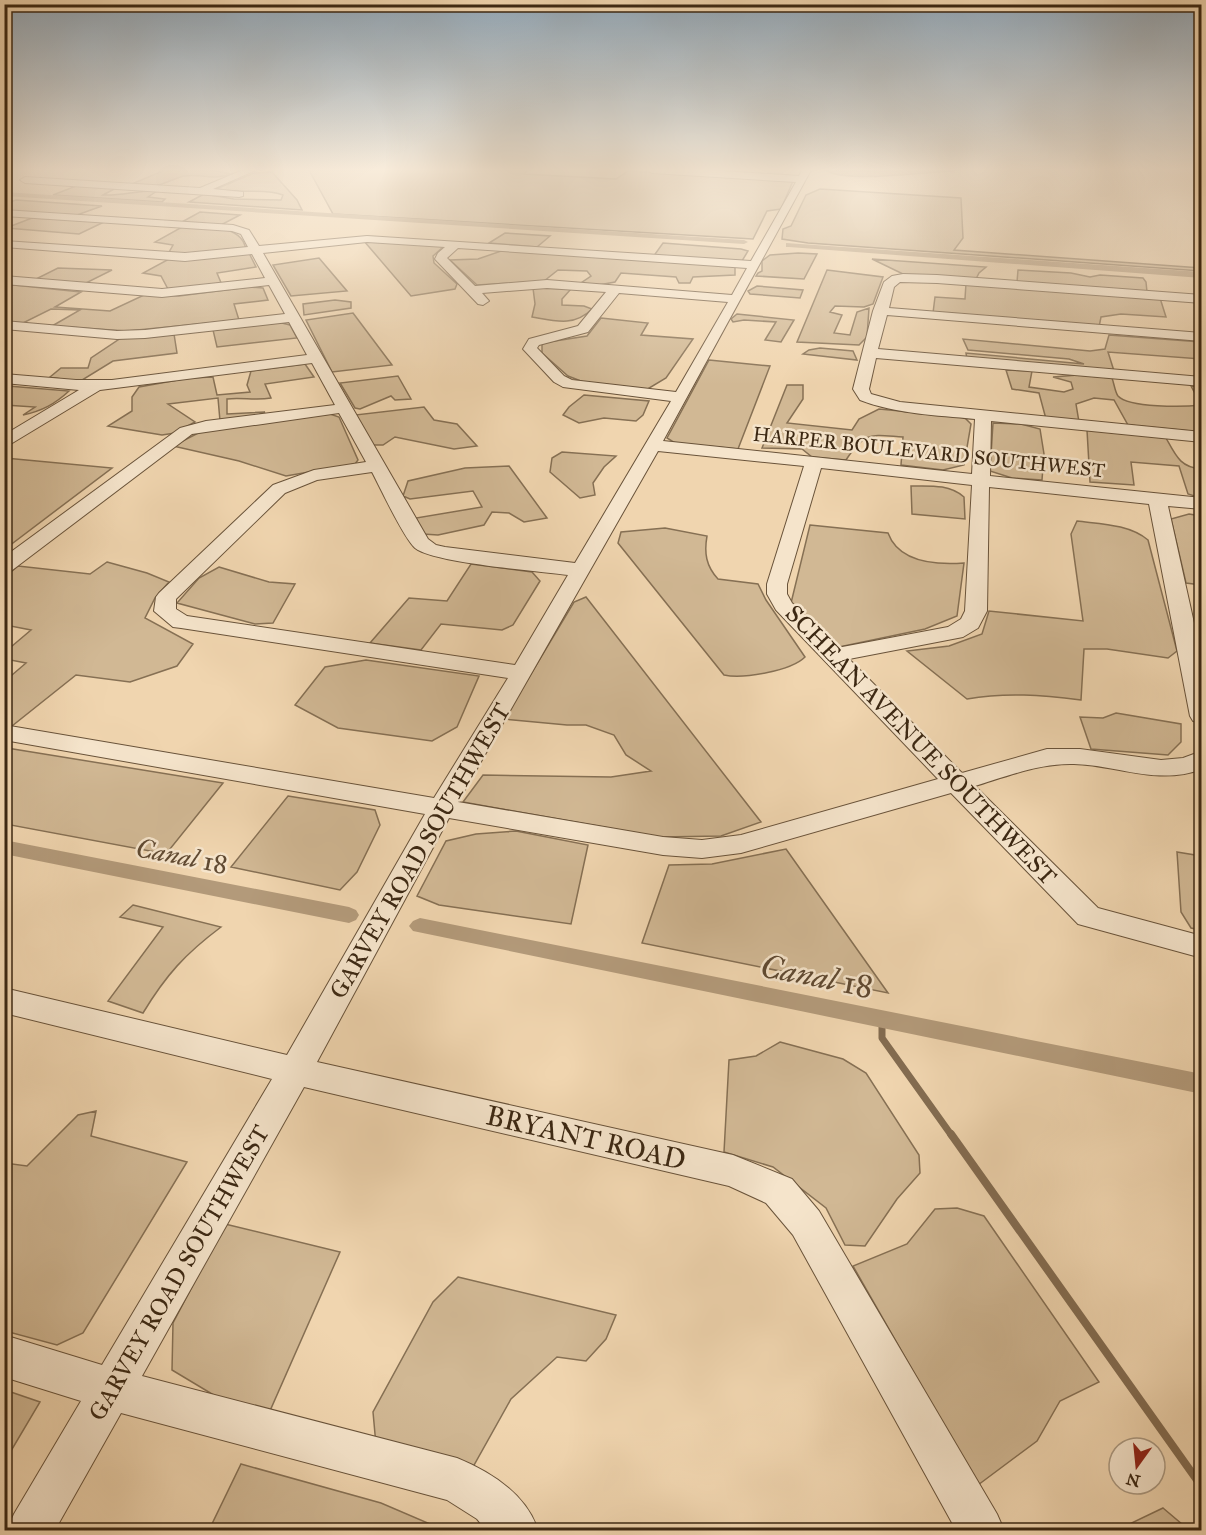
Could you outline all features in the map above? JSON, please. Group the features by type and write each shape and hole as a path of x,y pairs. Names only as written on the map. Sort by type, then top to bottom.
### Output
{"street":[{"path":"250,242 420,542 429,549 443,553 579,570"},
{"path":"4,244 185,257 342,242"},
{"path":"414,242 755,265"},
{"name":"GARVEY ROAD SOUTHWEST","path":"30,1530 295,1071 442,807 522,673 768,242"},
{"path":"456,244 442,255 441,259 483,301"},
{"path":"1202,299 937,279 896,279 888,285 880,310 861,389 865,397 881,404 1202,437"},
{"path":"4,280 162,293 273,281"},
{"path":"473,290 527,284 736,299"},
{"path":"615,290 583,329 534,342 530,350 559,379 568,384 680,397"},
{"path":"880,310 1202,337"},
{"path":"4,325 114,335 145,334 294,317"},
{"path":"870,353 1202,382"},
{"path":"4,378 95,386 316,358"},
{"path":"4,443 95,386"},
{"path":"4,567 186,431 206,426 345,408"},
{"path":"832,656 955,632 970,624 976,611 983,416"},
{"name":"HARPER BOULEVARD SOUTHWEST","path":"652,445 1202,504"},
{"name":"SCHEAN AVENUE SOUTHWEST","path":"814,462 777,584 777,594 783,606 1088,916 1202,947"},
{"path":"377,466 313,476 291,482 279,489 166,597 165,611 181,622 522,673"},
{"path":"1157,500 1202,716"},
{"path":"4,732 663,846 702,849 741,844 1047,757 1083,756 1146,767 1179,768 1202,759"},
{"name":"BRYANT ROAD","path":"4,1000 295,1071 733,1171 779,1191 806,1222 981,1530"},
{"path":"4,1356 111,1389 456,1480 493,1503 515,1530"}],"shaded area":[{"path":"155,242 243,242 246,250 168,254 173,245"},
{"path":"365,242 443,247 433,256 434,263 457,284 455,289 411,296"},
{"path":"491,242 543,242 537,247 489,243"},
{"path":"799,242 960,242 954,250 1201,268 1201,271"},
{"path":"663,243 748,251 742,261 653,257"},
{"path":"504,250 735,266 735,275 693,277 690,283 679,283 676,277 621,273 615,282 593,286 578,285 591,276 587,271 558,270 544,281 477,285 450,260 478,259"},
{"path":"249,253 256,267 217,273 222,285 169,291 161,276 143,273 169,259"},
{"path":"817,254 804,279 756,276 762,271 762,261 770,255"},
{"path":"319,258 347,291 291,296 273,265"},
{"path":"872,259 986,267 976,279 905,275"},
{"path":"58,268 112,270 84,284 34,280"},
{"path":"827,270 883,277 873,304 864,307 835,306 830,312 842,315 834,333 850,335 857,312 869,308 867,337 859,345 797,342"},
{"path":"1018,270 1071,273 1090,277 1100,275 1143,278 1147,292 1017,282"},
{"path":"966,283 1160,298 1166,317 1121,314 1101,317 1099,327 933,313 935,297 965,299"},
{"path":"4,284 81,292 55,307 110,311 144,295 179,296 249,287 263,288 268,300 234,304 239,320 127,331 52,326 80,310 51,309 23,323 5,321"},
{"path":"757,286 803,290 800,298 750,294 748,291"},
{"path":"533,288 571,289 562,299 562,305 584,306 592,309 578,318 564,321 532,317 535,304"},
{"path":"335,300 351,302 351,308 304,315 303,304"},
{"path":"353,313 392,365 332,372 306,320"},
{"path":"737,314 794,320 781,342 765,340 776,322 744,320 733,322 731,319"},
{"path":"601,318 648,323 641,335 693,339 666,378 646,390 591,385 568,376 542,353 542,343 587,336"},
{"path":"278,322 290,325 297,338 217,347 213,330"},
{"path":"174,334 177,353 113,361 79,382 50,377 61,368 88,368 91,358 121,338"},
{"path":"1109,335 1201,342 1201,359 1108,352 1114,371 967,359 966,353 1084,364 1069,359 968,350 963,339 1090,351 1105,349"},
{"path":"820,348 853,351 857,360 803,354"},
{"path":"709,360 770,366 738,449 675,443 667,438"},
{"path":"305,364 314,377 265,384 271,398 227,399 227,414 265,412 254,417 220,421 218,398 168,404 195,422 175,433 162,435 108,426 132,411 132,397 139,387 189,378 213,377 217,395 250,392 247,385 251,371"},
{"path":"1006,370 1032,371 1029,387 1064,392 1073,389 1071,382 1053,377 1078,375 1112,378 1118,396 1133,403 1170,406 1201,405 1201,432 1128,425 1114,400 1094,398 1076,404 1079,422 1046,419 1039,393 1012,389"},
{"path":"398,376 411,399 395,400 391,396 360,409 355,408 340,383"},
{"path":"787,385 803,385 803,399 787,423 852,430 859,419 879,409 964,417 971,424 964,465 943,470 901,465 903,437 875,436 864,439 846,460 812,457 802,449 762,448"},
{"path":"8,386 69,391 48,406 23,415 35,407 5,405 5,388"},
{"path":"1191,386 1201,387 1201,405"},
{"path":"584,395 649,401 643,415 636,421 604,418 579,423 563,415"},
{"path":"424,407 434,420 457,424 477,446 454,449 395,437 383,445 373,445 355,415"},
{"path":"330,414 339,417 358,460 355,464 286,476 239,461 173,446 202,431"},
{"path":"993,423 1021,424 1040,429 1044,454 1042,480 1012,478 990,471"},
{"path":"1087,430 1166,438 1183,463 1201,469 1201,498 1188,494 1179,466 1131,462 1134,485 1090,482"},
{"path":"562,452 616,456 604,467 593,483 595,495 580,498 550,472 552,458"},
{"path":"4,458 112,468 9,546 4,545"},
{"path":"509,466 547,518 524,522 509,513 492,512 484,525 438,535 423,534 416,518 482,507 473,491 410,499 403,496 408,481 465,468"},
{"path":"911,486 939,487 958,493 964,497 965,519 912,514"},
{"path":"1189,514 1201,516 1201,585 1186,583 1171,519"},
{"path":"1077,521 1123,528 1148,540 1177,651 1168,658 1107,649 1084,649 1081,700 1024,695 967,699 907,651 949,646 982,634 989,611 1083,621 1071,534"},
{"path":"810,525 888,533 893,543 909,556 931,562 964,563 957,616 925,629 839,647 791,603"},
{"path":"665,528 707,536 707,559 718,579 758,584 766,600 805,657 789,666 766,673 743,676 724,675 618,543 621,532"},
{"path":"107,562 147,573 169,582 155,598 145,618 193,644 177,666 130,682 76,675 12,726 5,725 5,681 26,663 5,659 5,652 31,630 5,625 5,577 18,566 90,574"},
{"path":"471,564 532,572 540,581 513,625 502,630 441,624 421,650 370,643 409,598 447,601"},
{"path":"219,567 269,582 295,584 273,623 255,624 177,603 199,578"},
{"path":"586,597 761,822 721,836 659,837 463,802 483,775 611,777 651,771 626,755 614,735 586,725 504,719 574,602"},
{"path":"366,660 479,676 457,727 432,741 338,728 295,705 325,667"},
{"path":"1116,713 1181,724 1181,742 1168,755 1091,749 1080,717 1103,718"},
{"path":"4,749 223,783 166,854 5,824"},
{"path":"288,796 375,810 380,825 357,872 340,890 231,867"},
{"path":"516,831 588,845 571,924 439,905 417,896 446,841 476,834"},
{"path":"786,849 888,993 642,943 669,865 712,864"},
{"path":"1177,852 1201,856 1201,930 1191,928 1181,912"},
{"path":"133,905 221,927 177,966 143,1013 108,1001 163,927 120,917"},
{"path":"780,1042 843,1059 866,1073 919,1155 920,1173 897,1199 865,1246 845,1245 826,1208 773,1167 724,1152 729,1060 756,1056"},
{"path":"96,1111 91,1136 187,1162 83,1333 57,1345 5,1331 5,1163 27,1166 78,1115"},
{"path":"957,1208 984,1216 1099,1382 1060,1401 1037,1441 978,1485 853,1266 907,1244 935,1209"},
{"path":"225,1224 340,1252 269,1413 217,1397 172,1370 173,1323"},
{"path":"458,1277 616,1315 606,1339 586,1361 557,1357 511,1399 469,1474 376,1445 373,1412 433,1302"},
{"path":"4,1390 40,1402 5,1461"},
{"path":"241,1464 381,1503 444,1530 209,1530"},
{"path":"1163,1508 1189,1530 1117,1530"}],"waterway":[{"path":"738,242 744,242"},
{"path":"789,245 1202,275"},
{"name":"Canal 18","path":"4,847 349,915"},
{"name":"Canal 18","path":"420,926 1202,1084"},
{"path":"882,1020 882,1038 952,1136"},
{"path":"951,1134 1202,1487"}]}
